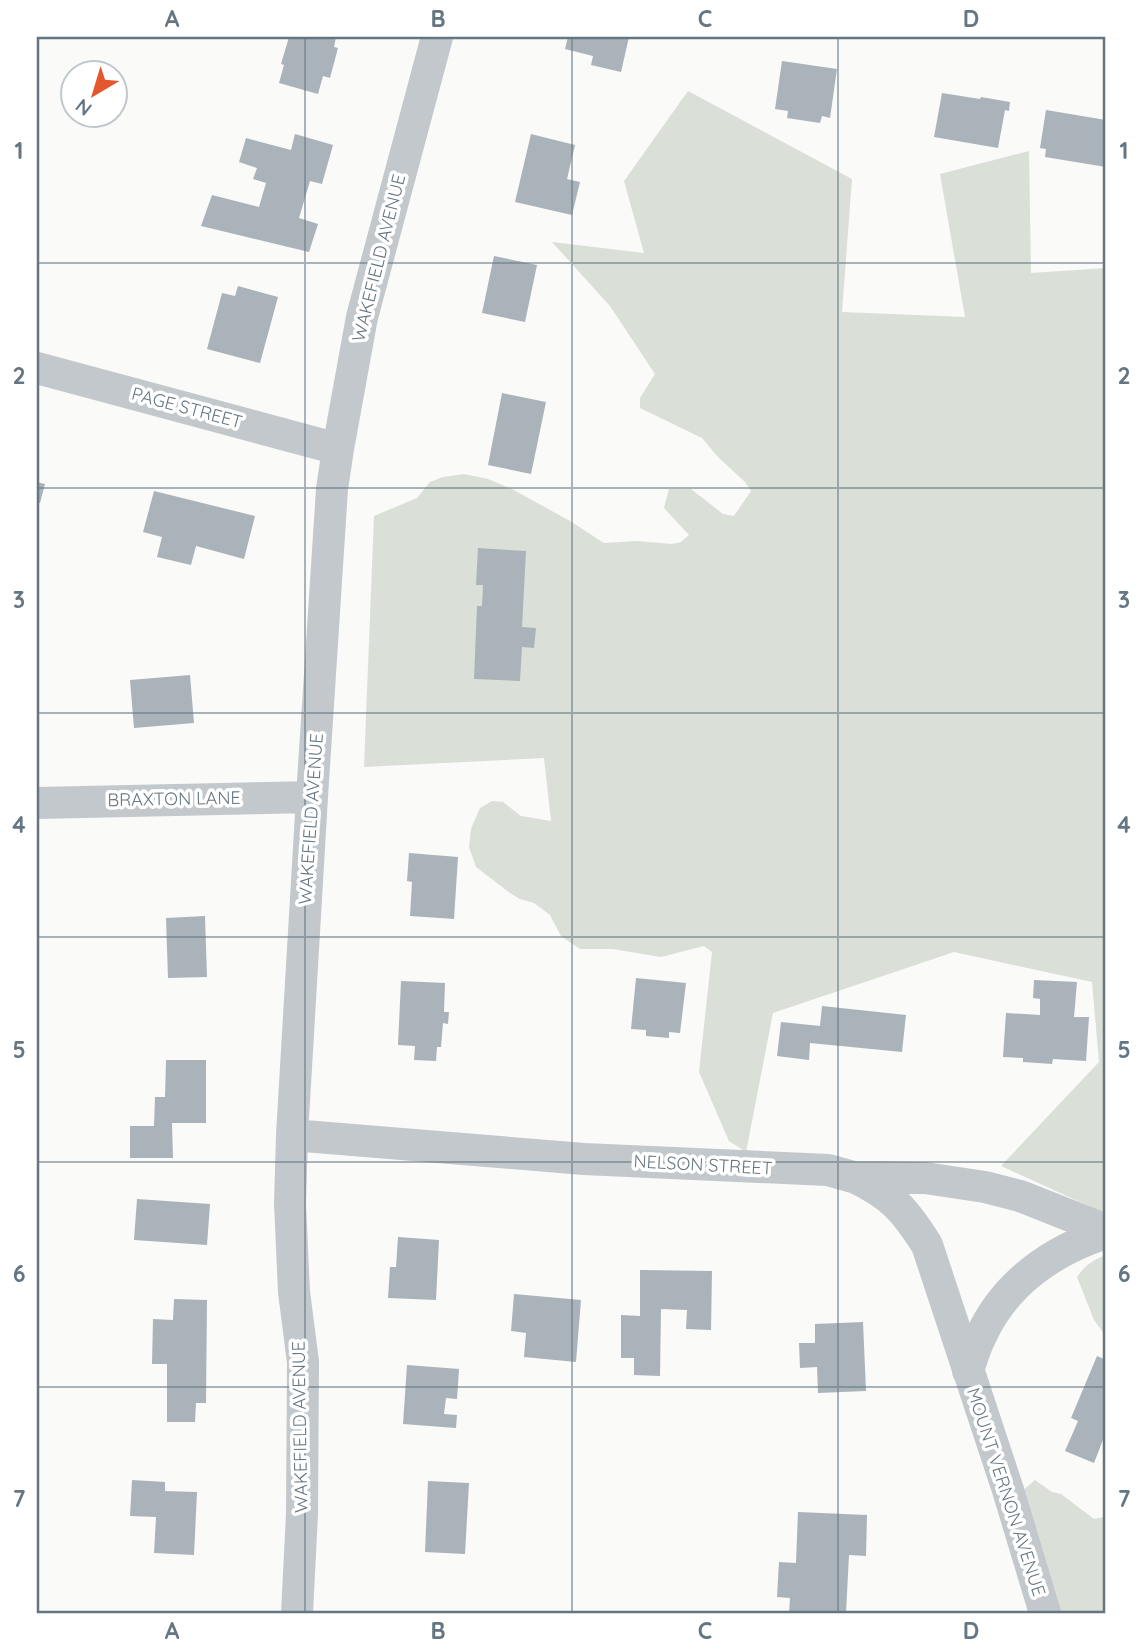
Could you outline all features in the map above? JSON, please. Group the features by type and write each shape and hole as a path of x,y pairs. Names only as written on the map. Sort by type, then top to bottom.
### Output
{"street":[{"name":"WAKEFIELD AVENUE","path":"297,1613 302,1514 303,1362 294,1292 290,1203 292,1135 332,489 362,317 438,37"},
{"name":"PAGE STREET","path":"37,368 338,449"},
{"name":"BRAXTON LANE","path":"37,803 312,797"},
{"name":"NELSON STREET","path":"292,1135 584,1159 828,1170 853,1177 925,1178 985,1187 1020,1196 1106,1232"},
{"name":"MOUNT VERNON AVENUE","path":"853,1177 876,1188 894,1201 911,1219 927,1245 1008,1490 1045,1613"},
{"name":"MOUNT VERNON AVENUE","path":"968,1371 980,1336 995,1310 1020,1281 1050,1258 1106,1232"}],"shaded area":[{"path":"688,91 852,179 842,312 965,317 940,174 1029,151 1031,273 1106,268 1106,1214 1001,1166 1099,1062 1092,982 954,952 773,1013 746,1152 729,1141 699,1072 712,952 704,946 661,957 613,949 580,949 561,936 550,915 534,903 510,893 476,867 469,847 471,829 480,808 492,801 503,802 521,816 551,821 544,758 364,767 374,516 417,498 430,482 464,474 488,479 512,489 604,543 637,541 672,544 681,542 689,535 664,508 669,489 691,489 723,514 734,516 751,491 702,438 640,408 640,398 655,374 610,306 552,242 644,253 624,181"},
{"path":"1106,1255 1106,1336 1094,1320 1077,1277 1090,1263"},
{"path":"1035,1480 1052,1492 1061,1494 1094,1519 1103,1517 1106,1497 1106,1613 1053,1613 1021,1492"}],"building":[{"path":"289,37 336,37 334,47 338,48 330,78 323,76 318,94 279,83"},
{"path":"568,37 629,37 621,72 591,65 593,56 565,49"},
{"path":"782,61 837,69 830,118 822,116 820,123 787,118 788,111 775,109"},
{"path":"942,93 1010,102 1009,111 1005,110 998,148 934,137"},
{"path":"1046,110 1106,120 1106,167 1045,157 1046,149 1040,148"},
{"path":"295,134 333,145 322,184 310,181 299,218 318,224 309,252 201,226 212,195 259,207 266,183 253,179 257,168 239,162 246,138 291,150"},
{"path":"531,134 575,145 567,179 580,182 572,215 515,202"},
{"path":"494,256 537,265 525,322 482,313"},
{"path":"238,286 278,297 260,363 207,349 222,293 235,296"},
{"path":"502,393 546,402 531,474 488,465"},
{"path":"37,482 45,484 40,503 37,502"},
{"path":"154,491 255,516 244,559 196,546 191,565 157,557 162,537 143,532"},
{"path":"478,548 526,551 522,627 536,628 534,648 522,647 520,681 474,679 477,606 482,606 483,585 476,585"},
{"path":"190,675 194,723 134,728 130,680"},
{"path":"409,853 458,857 454,919 410,916 412,882 407,881"},
{"path":"205,916 207,977 168,978 166,918"},
{"path":"636,978 686,983 680,1033 669,1032 669,1038 646,1036 646,1030 631,1029"},
{"path":"1034,980 1077,982 1074,1017 1089,1017 1086,1061 1053,1059 1052,1064 1023,1062 1023,1058 1003,1057 1006,1013 1040,1015 1040,999 1033,998"},
{"path":"401,981 445,983 444,1012 449,1012 448,1024 443,1023 441,1047 437,1047 436,1061 414,1060 415,1046 398,1045"},
{"path":"822,1006 906,1015 902,1052 810,1043 809,1060 777,1056 781,1022 820,1026"},
{"path":"166,1060 206,1060 206,1123 172,1123 173,1158 130,1158 130,1126 154,1126 155,1097 165,1097"},
{"path":"137,1199 210,1204 207,1245 134,1240"},
{"path":"398,1237 439,1240 436,1300 388,1298 390,1267 396,1267"},
{"path":"640,1270 712,1271 711,1330 686,1329 687,1310 661,1309 660,1376 634,1375 634,1358 621,1358 621,1315 640,1316"},
{"path":"514,1294 581,1300 576,1362 524,1357 526,1333 511,1331"},
{"path":"174,1299 207,1300 206,1403 196,1403 195,1422 167,1422 167,1364 152,1364 153,1319 173,1320"},
{"path":"863,1322 866,1391 818,1393 817,1367 800,1368 799,1343 815,1343 815,1324"},
{"path":"1097,1356 1106,1360 1106,1432 1094,1463 1065,1451 1078,1421 1071,1418"},
{"path":"407,1365 459,1369 457,1399 446,1398 444,1414 457,1415 456,1428 403,1424"},
{"path":"132,1480 165,1482 165,1491 197,1492 194,1555 154,1553 156,1517 130,1516"},
{"path":"428,1481 469,1483 465,1554 425,1552"},
{"path":"798,1512 867,1515 866,1556 849,1555 846,1613 789,1613 790,1598 777,1597 779,1562 796,1563"}]}
